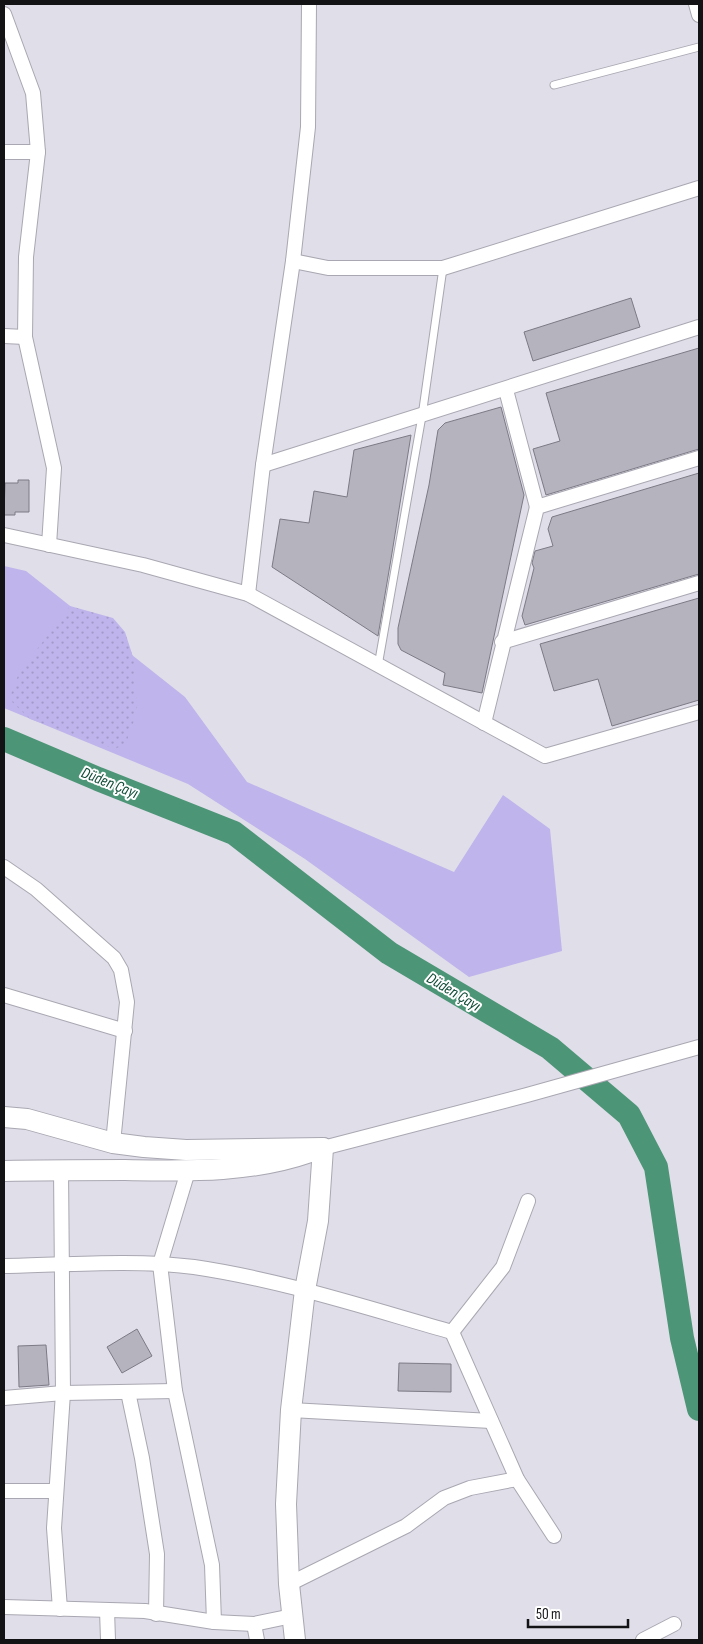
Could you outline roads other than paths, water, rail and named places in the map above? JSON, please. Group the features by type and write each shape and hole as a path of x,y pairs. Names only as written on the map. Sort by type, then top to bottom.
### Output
{"main road":[{"path":"4,1118 27,1120 113,1143 186,1150 324,1148"},
{"path":"4,1171 61,1169 188,1171 246,1168 282,1162 324,1148"},
{"path":"294,1640 288,1584 286,1504 291,1410 305,1290 318,1221 324,1148"}],"street":[{"path":"248,594 263,465 293,261 308,128 308,4"},
{"path":"696,4 699,15"},
{"path":"4,14 33,93 38,152 26,257 25,337 54,468 49,544"},
{"path":"4,152 38,152"},
{"path":"293,261 328,268 443,268 699,188"},
{"path":"263,465 506,390 699,327"},
{"path":"4,336 25,337"},
{"path":"484,723 502,642 537,507 506,390"},
{"path":"537,507 699,458"},
{"path":"4,535 143,564 248,594 545,756 699,712"},
{"path":"502,642 699,583"},
{"path":"4,867 36,890 114,958 121,970 127,1002 113,1143"},
{"path":"4,995 125,1031"},
{"path":"324,1148 527,1095 699,1047"},
{"path":"60,1609 54,1528 63,1393 61,1169"},
{"path":"188,1171 160,1264 175,1391 212,1564 214,1622"},
{"path":"452,1332 503,1267 528,1201"},
{"path":"4,1266 160,1264 194,1268 305,1290 452,1332"},
{"path":"452,1332 518,1479 554,1536"},
{"path":"4,1398 63,1393 175,1391"},
{"path":"128,1392 142,1458 157,1554 156,1614"},
{"path":"291,1410 491,1421"},
{"path":"288,1584 406,1526 444,1498 470,1488 518,1479"},
{"path":"4,1491 55,1491"},
{"path":"4,1606 146,1611 214,1622 254,1624 292,1616"},
{"path":"107,1610 108,1640"},
{"path":"254,1624 257,1640"},
{"path":"643,1640 674,1624"}],"lane":[{"path":"554,86 699,47"},
{"path":"378,666 422,416 443,268"}],"waterway":[{"name":"Düden Çayı","path":"4,739 234,833 389,953 550,1048 629,1115 656,1167 682,1338 699,1409"}]}
